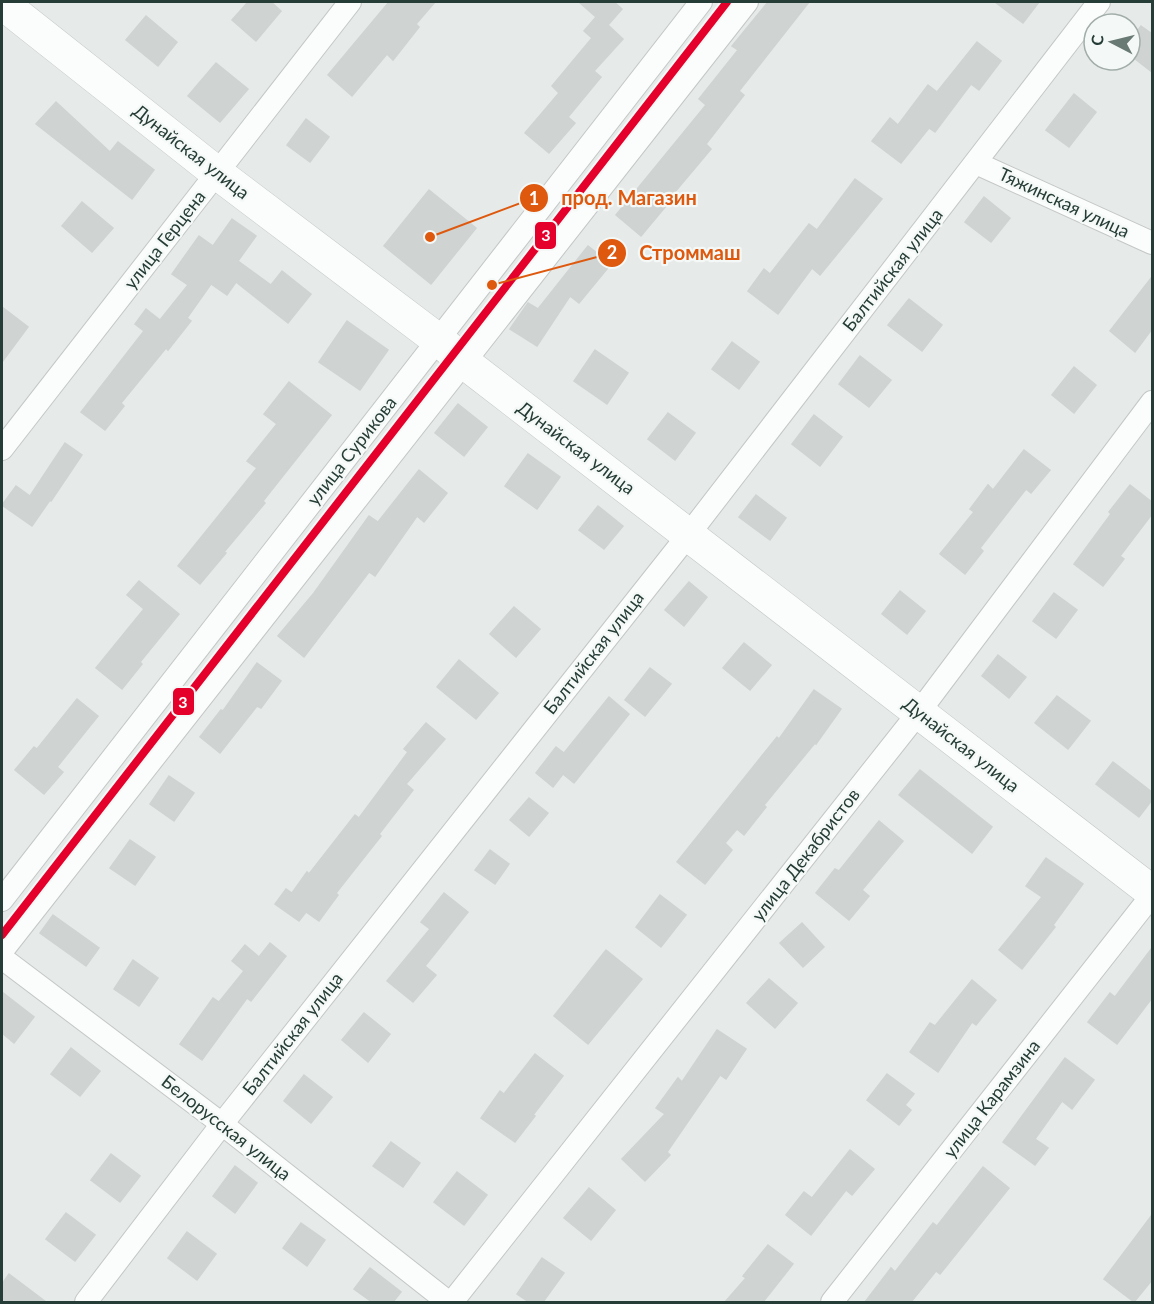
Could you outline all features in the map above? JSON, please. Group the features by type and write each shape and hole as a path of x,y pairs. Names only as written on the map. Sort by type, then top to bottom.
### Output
{"street":[{"name":"улица Герцена","path":"2,449 350,2"},
{"name":"улица Сурикова","path":"2,900 701,2"},
{"name":"улица Сурикова","path":"2,951 747,2"},
{"name":"Балтийская улица","path":"86,1302 222,1124 689,534 1099,2"},
{"name":"Дунайская улица","path":"2,3 217,173 438,340 1152,894"},
{"name":"Тяжинская улица","path":"976,163 1152,243"},
{"name":"улица Декабристов","path":"452,1302 919,712 1152,402"},
{"name":"улица Карамзина","path":"832,1302 1152,894"},
{"name":"Белорусская улица","path":"2,958 222,1124 448,1302"}],"building":[{"path":"248,2 271,2 281,11 256,41 232,20"},
{"path":"389,2 435,2 416,24 419,27 393,60 387,54 352,96 328,75"},
{"path":"579,2 614,2 622,9 608,25 623,39 594,71 601,77 568,117 575,123 549,153 525,133 559,93 552,86 592,38 584,31 596,17"},
{"path":"768,2 809,2 739,91 744,95 706,144 711,149 641,236 616,215 706,105 699,99 738,50 732,46"},
{"path":"995,2 1039,2 1023,23"},
{"path":"146,16 177,42 158,66 126,40"},
{"path":"1142,27 1152,34 1152,72 1142,64"},
{"path":"977,42 1001,61 979,90 971,84 935,132 929,128 901,163 872,141 890,118 898,125 928,85 937,92"},
{"path":"216,63 248,89 220,122 188,96"},
{"path":"1074,94 1096,112 1069,147 1046,130"},
{"path":"56,102 110,152 118,142 154,170 132,199 36,124"},
{"path":"306,119 329,137 310,162 287,145"},
{"path":"855,179 882,199 820,275 812,268 778,314 748,291 764,269 770,274 809,224 817,230"},
{"path":"429,190 476,228 431,284 384,246"},
{"path":"984,197 1010,218 991,242 965,222"},
{"path":"82,202 113,228 92,252 62,226"},
{"path":"232,219 256,236 238,261 271,285 282,271 311,294 288,323 236,282 227,295 211,284 187,318 191,321 121,403 124,406 105,430 81,412 144,331 135,324 146,309 160,320 188,285 172,274 199,236 213,246"},
{"path":"588,246 611,264 579,303 570,296 537,346 510,329 528,303 538,309"},
{"path":"1152,277 1152,329 1135,352 1110,331"},
{"path":"909,299 942,325 922,351 888,325"},
{"path":"2,307 28,327 2,362"},
{"path":"347,321 388,350 360,390 319,362"},
{"path":"732,342 759,362 739,389 712,369"},
{"path":"595,350 628,373 607,404 574,381"},
{"path":"860,356 891,380 869,407 839,384"},
{"path":"1074,367 1096,385 1074,413 1052,395"},
{"path":"289,382 331,415 200,584 178,566 257,468 247,461 277,424 264,414"},
{"path":"458,404 487,427 464,456 435,433"},
{"path":"668,413 695,433 675,460 648,439"},
{"path":"814,415 842,437 820,466 792,444"},
{"path":"65,443 82,455 32,526 2,505 16,486 30,496"},
{"path":"1024,450 1050,470 1031,493 1026,489 980,548 983,551 965,574 940,554 974,512 970,509 988,485 993,490"},
{"path":"528,454 560,477 537,509 505,486"},
{"path":"419,470 447,493 424,522 417,516 375,576 369,572 304,657 278,636 314,593 369,516 378,522"},
{"path":"1130,485 1152,502 1152,514 1120,556 1124,559 1103,586 1074,564"},
{"path":"756,495 786,518 770,540 739,517"},
{"path":"598,506 623,526 604,549 579,530"},
{"path":"139,581 179,614 140,662 142,664 122,689 96,668 144,609 127,595"},
{"path":"689,582 707,597 684,626 665,610"},
{"path":"900,591 925,611 907,634 882,614"},
{"path":"1054,593 1077,610 1056,638 1033,621"},
{"path":"514,607 540,629 516,657 490,634"},
{"path":"744,643 771,665 750,690 723,668"},
{"path":"998,655 1026,677 1009,698 982,676"},
{"path":"459,660 498,693 476,719 437,687"},
{"path":"257,663 281,681 261,708 257,706 220,753 200,737 221,710 223,711"},
{"path":"650,668 671,684 645,716 625,700"},
{"path":"814,690 841,709 816,744 764,805 766,807 744,835 737,829 725,843 732,850 705,884 677,862 777,737 779,739"},
{"path":"1057,696 1090,721 1068,749 1035,723"},
{"path":"609,697 629,714 574,783 563,774 553,787 536,773 556,747 564,753"},
{"path":"77,699 98,716 57,767 63,772 44,794 15,770 34,747 37,749"},
{"path":"426,723 445,739 406,784 413,790 379,834 381,836 336,893 338,895 319,921 306,912 299,921 275,904 286,889 292,893 355,815 359,818 408,752 404,749"},
{"path":"1113,762 1152,792 1152,800 1139,817 1096,784"},
{"path":"920,770 992,827 972,853 899,795"},
{"path":"169,776 194,793 174,821 150,804"},
{"path":"529,798 548,813 529,836 510,820"},
{"path":"879,821 903,841 862,890 869,896 849,920 816,893 835,869 839,871"},
{"path":"130,840 155,857 135,885 110,868"},
{"path":"490,850 509,864 495,884 475,870"},
{"path":"1046,858 1083,884 1053,925 1055,927 1022,969 999,950 1042,897 1026,886"},
{"path":"444,893 468,912 425,966 436,975 413,1002 387,981 430,929 421,922"},
{"path":"660,895 686,915 661,947 636,927"},
{"path":"53,915 99,948 86,966 40,933"},
{"path":"802,923 824,947 803,967 780,943"},
{"path":"270,943 286,956 251,1001 247,998 202,1060 180,1044 213,998 219,1002 244,971 232,961 245,945 259,957"},
{"path":"1152,948 1152,998 1117,1044 1088,1022 1110,993 1115,997"},
{"path":"606,950 642,979 588,1044 554,1016"},
{"path":"133,960 158,978 139,1006 114,989"},
{"path":"769,979 797,1003 775,1028 747,1003"},
{"path":"972,980 996,1000 976,1025 972,1022 938,1072 910,1052 930,1023 935,1026"},
{"path":"2,992 34,1017 14,1043 2,1033"},
{"path":"364,1013 390,1034 368,1062 342,1040"},
{"path":"717,1030 746,1049 726,1079 720,1075 667,1152 670,1155 645,1181 622,1159 665,1114 656,1108 678,1078 682,1082"},
{"path":"71,1048 100,1071 80,1096 51,1074"},
{"path":"535,1054 563,1076 515,1142 481,1118 500,1091 504,1094"},
{"path":"1065,1058 1094,1080 1072,1109 1062,1101 1035,1139 1048,1148 1035,1165 1003,1142"},
{"path":"887,1074 914,1094 905,1105 911,1110 899,1125 867,1100"},
{"path":"304,1075 332,1097 311,1123 284,1101"},
{"path":"391,1142 420,1163 403,1187 373,1166"},
{"path":"850,1150 874,1169 852,1195 846,1190 811,1235 786,1215 804,1192 812,1198"},
{"path":"111,1154 140,1176 120,1202 91,1180"},
{"path":"235,1166 257,1183 235,1213 213,1196"},
{"path":"983,1167 1009,1188 940,1274 936,1271 911,1302 865,1302 891,1268 895,1272 933,1223 937,1226"},
{"path":"457,1172 487,1195 464,1225 434,1202"},
{"path":"589,1188 615,1210 591,1240 564,1218"},
{"path":"66,1213 95,1235 75,1261 46,1239"},
{"path":"1152,1215 1152,1280 1134,1302 1104,1279"},
{"path":"301,1223 325,1240 307,1266 283,1248"},
{"path":"187,1232 216,1254 197,1280 168,1258"},
{"path":"768,1245 793,1264 763,1302 725,1302 746,1278 743,1276"},
{"path":"542,1258 564,1273 543,1302 529,1302 517,1294"},
{"path":"370,1268 401,1292 393,1302 372,1302 354,1289"},
{"path":"9,1274 46,1302 2,1302 2,1284"}],"transit line":[{"name":"3","path":"2,935 727,2"}],"place":[{"name":"прод. Магазин","path":"430,237"},
{"name":"Строммаш","path":"492,285"}]}
